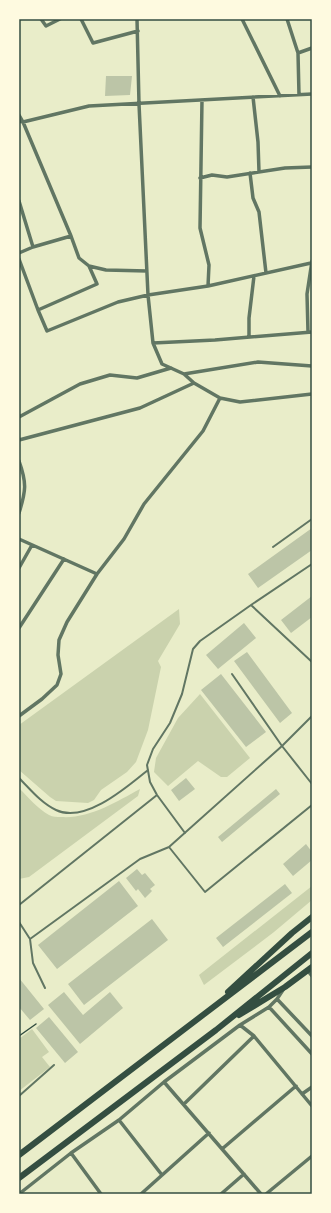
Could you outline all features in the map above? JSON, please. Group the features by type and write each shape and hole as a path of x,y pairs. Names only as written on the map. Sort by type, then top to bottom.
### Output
{"highway":[{"path":"201,1017 292,932 312,917"},
{"path":"19,1155 312,932"},
{"path":"19,1178 216,1030 312,953"},
{"path":"216,1030 285,987 310,968"}],"street":[{"path":"41,19 46,26 60,19"},
{"path":"81,19 92,43 138,31"},
{"path":"138,19 139,104 148,295 153,343 162,364 184,374 194,383 220,398 240,402 312,394"},
{"path":"242,19 280,96"},
{"path":"287,19 298,53 299,95"},
{"path":"298,53 312,48"},
{"path":"21,122 89,106 312,94"},
{"path":"253,97 258,142 259,172"},
{"path":"202,100 200,228 209,265 208,286"},
{"path":"19,115 79,258 89,266 106,270 147,271"},
{"path":"200,178 212,175 227,177 285,168 312,167"},
{"path":"250,173 253,198 259,212 266,273"},
{"path":"19,202 33,247"},
{"path":"19,253 33,247 71,236"},
{"path":"19,259 47,331 118,302 148,295 208,286 312,262 308,294 310,332 153,343"},
{"path":"38,310 97,284 89,266"},
{"path":"249,337 249,318 254,276"},
{"path":"184,374 258,362 312,366"},
{"path":"19,417 80,384 110,375 137,378 171,368"},
{"path":"19,440 140,408 194,383"},
{"path":"19,716 42,699 57,685 61,674 58,655 59,640 68,622 97,574 124,539 144,504 204,431 220,398"},
{"path":"19,461 24,475 25,495 19,513"},
{"path":"19,539 97,574"},
{"path":"19,568 32,545"},
{"path":"19,628 64,559"},
{"path":"310,968 312,976"},
{"path":"19,1194 24,1192 71,1153 119,1120 164,1082 240,1025 269,1007 277,999 285,987"},
{"path":"277,999 312,1036"},
{"path":"269,1007 312,1054"},
{"path":"240,1025 254,1036 312,1106"},
{"path":"184,1104 254,1036"},
{"path":"164,1082 261,1194"},
{"path":"222,1149 296,1086"},
{"path":"302,1094 312,1087"},
{"path":"119,1120 162,1175"},
{"path":"141,1194 209,1133"},
{"path":"71,1153 101,1194"},
{"path":"266,1194 312,1156"},
{"path":"221,1194 244,1174"}],"lane":[{"path":"273,547 312,519"},
{"path":"185,833 157,795 150,782 147,765 153,749 170,723 182,694 193,650 200,641 312,564"},
{"path":"251,605 312,662"},
{"path":"232,674 282,746 312,784"},
{"path":"30,939 140,859 169,847 282,746 312,716"},
{"path":"19,778 44,803 58,811 71,812 84,810 104,803 148,770"},
{"path":"19,905 157,795"},
{"path":"169,847 205,892 312,805"},
{"path":"19,922 30,939 34,963 45,988"},
{"path":"19,1096 54,1065"}],"path":[{"path":"19,1036 36,1024"}],"green space":[{"path":"179,609 180,624 158,661 161,667 148,730 136,762 127,772 101,790 94,800 88,803 56,801 19,770 19,725"},
{"path":"200,694 250,758 227,777 221,777 198,761 168,786 154,772 156,758 178,718"},
{"path":"19,788 41,810 49,815 60,817 82,815 102,809 140,789 138,796 29,877 19,879"},
{"path":"312,886 312,900 274,932 204,985 199,975"},
{"path":"32,1029 49,1052 42,1057 50,1067 19,1091 19,1039"}],"building":[{"path":"106,76 132,76 130,95 105,96"},
{"path":"312,528 312,550 258,588 248,574"},
{"path":"312,596 312,617 291,633 281,620"},
{"path":"244,623 256,638 218,669 206,655"},
{"path":"247,652 292,713 280,723 234,661"},
{"path":"221,674 266,732 246,747 201,690"},
{"path":"186,778 195,789 179,801 171,790"},
{"path":"276,789 280,794 222,842 218,837"},
{"path":"306,844 312,852 312,860 293,876 283,864"},
{"path":"137,869 142,875 145,873 155,885 150,889 152,891 145,898 138,889 136,891 126,878"},
{"path":"119,881 138,906 57,969 38,945"},
{"path":"285,884 292,893 223,947 216,938"},
{"path":"152,919 168,940 84,1005 68,984"},
{"path":"19,978 44,1009 30,1020 19,1007"},
{"path":"64,992 83,1015 110,992 123,1008 80,1044 48,1005"},
{"path":"49,1017 78,1052 65,1063 36,1028"}]}
